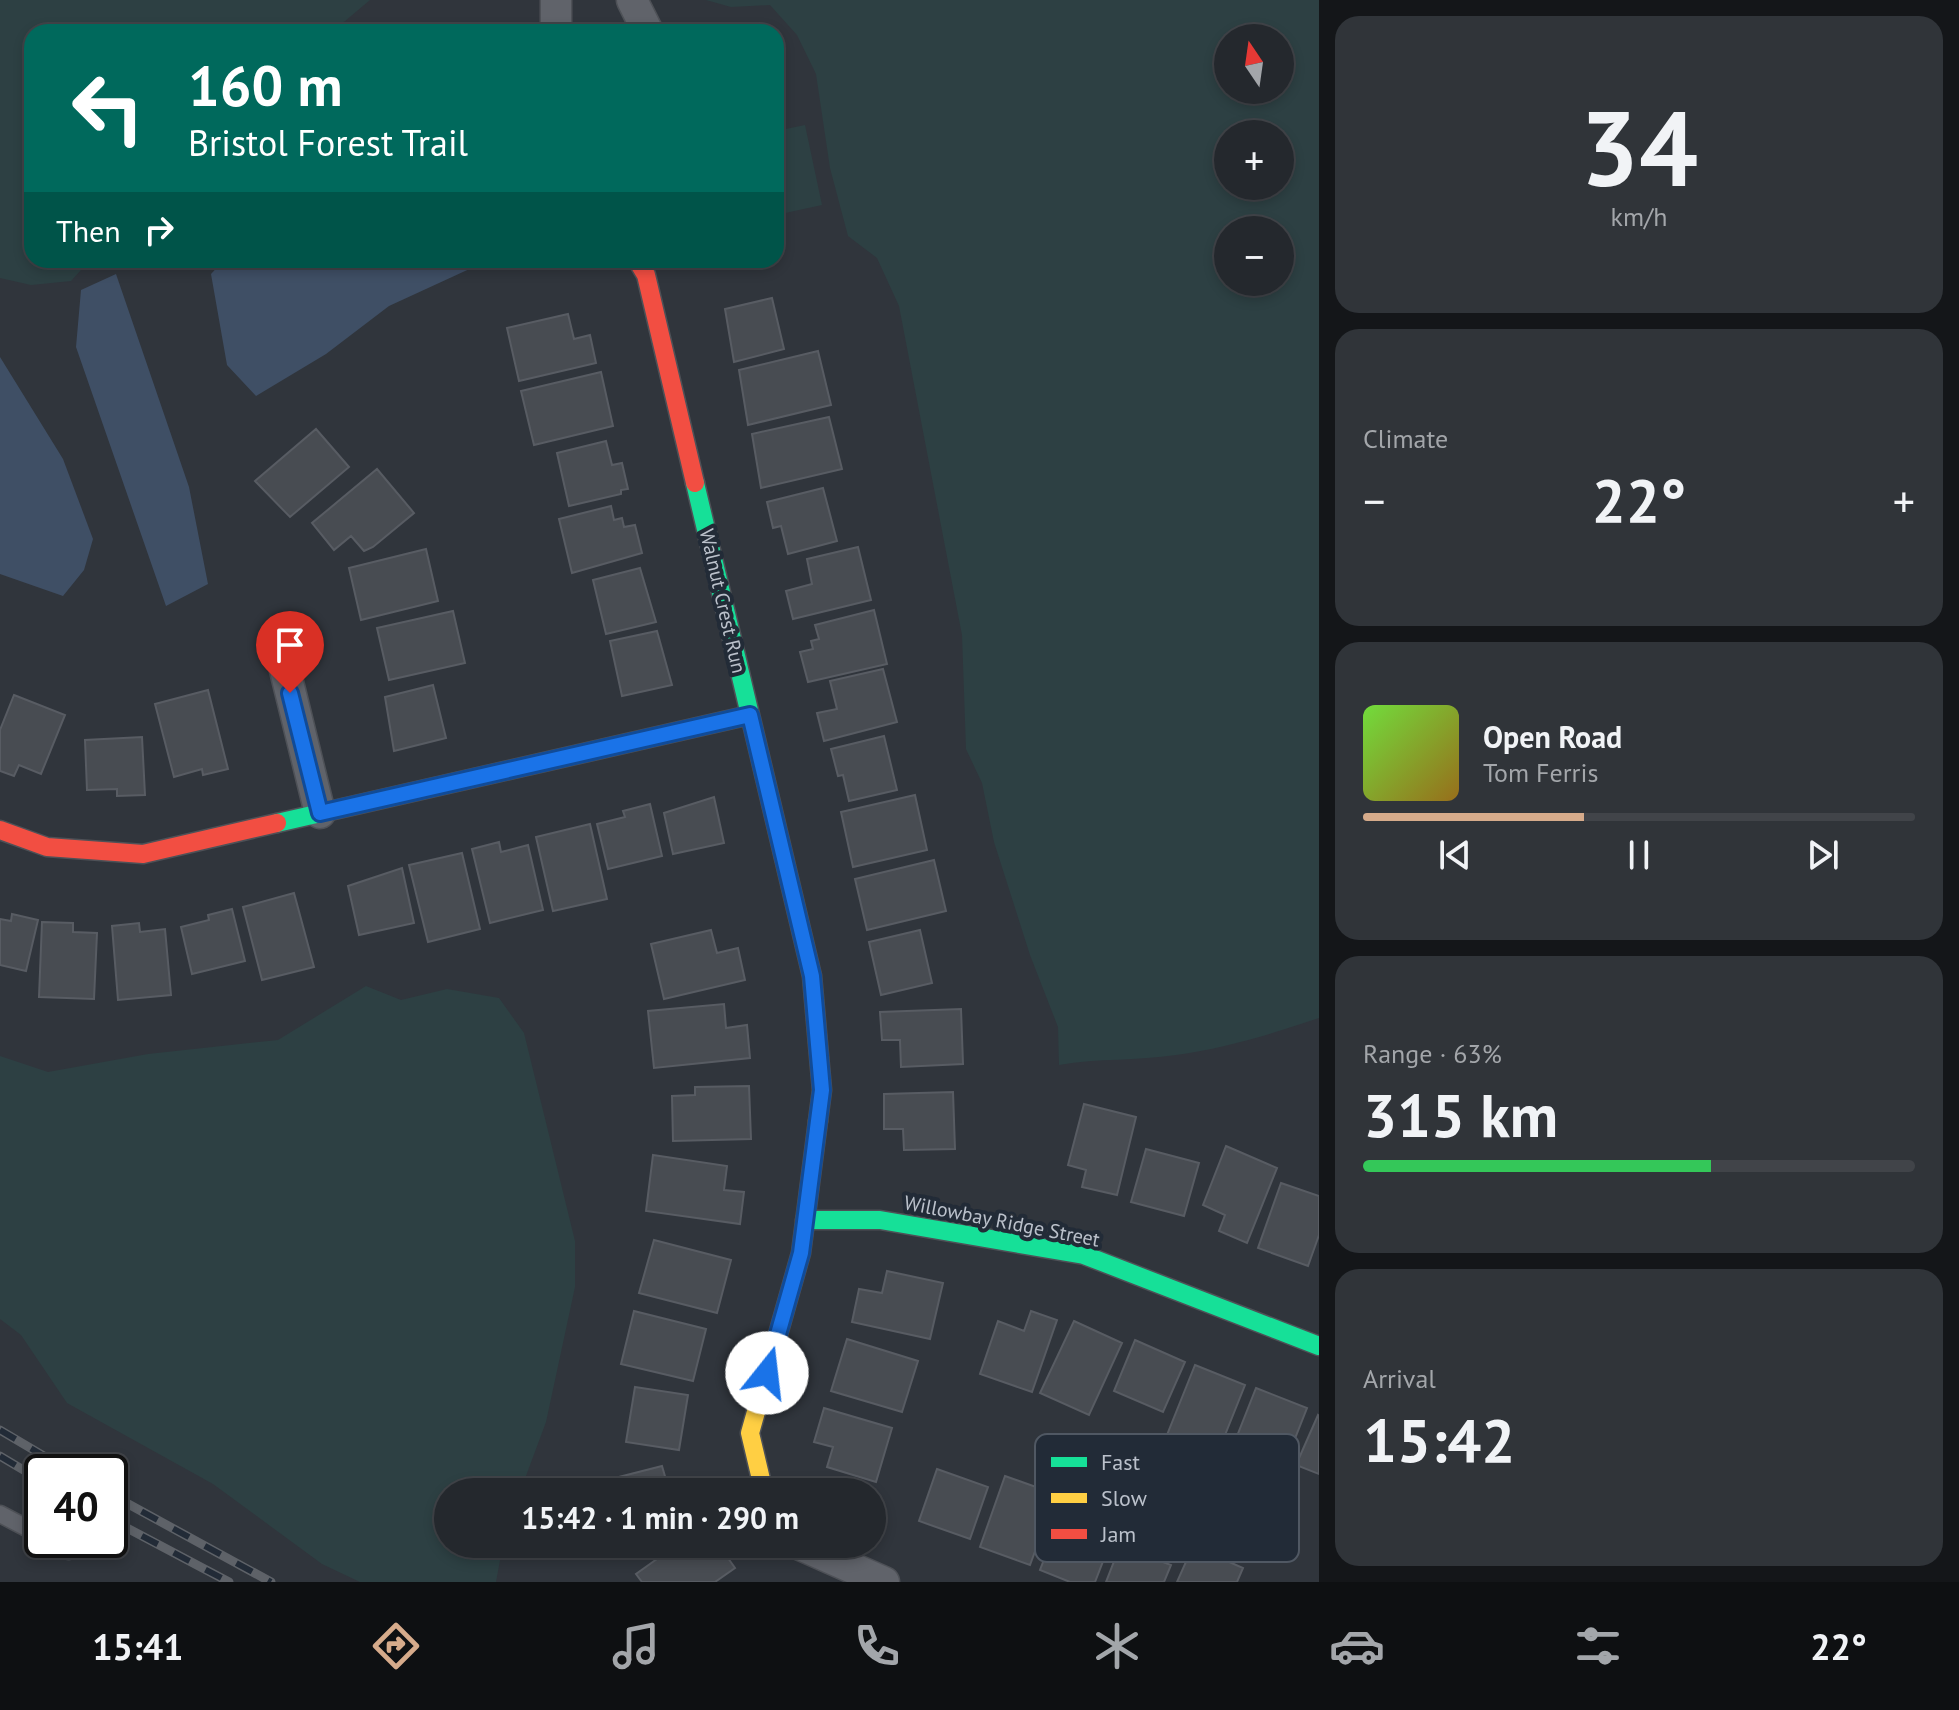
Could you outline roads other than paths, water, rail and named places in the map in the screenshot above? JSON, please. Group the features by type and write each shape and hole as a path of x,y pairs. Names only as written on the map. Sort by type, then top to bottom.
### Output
{"street":[{"path":"556,0 556,24"},
{"path":"632,0 644,24"},
{"name":"Walnut Crest Run","path":"646,268 812,976 822,1090 801,1253 750,1433 761,1478"},
{"path":"284,666 320,813"},
{"path":"0,830 47,847 143,854 750,715"},
{"name":"Willowbay Ridge Street","path":"805,1220 880,1220 1084,1255 1319,1346"},
{"path":"830,1558 884,1582"}],"lane":[{"path":"0,1514 24,1527"}],"water":[{"path":"217,268 472,268 389,306 326,354 256,396 227,365 211,274"},
{"path":"116,274 189,487 208,584 166,606 76,347 81,290"},
{"path":"0,357 63,459 93,539 84,570 63,596 0,574"}],"railway":[{"path":"0,1430 41,1454"},
{"path":"0,1456 24,1470"},
{"path":"128,1504 271,1582"},
{"path":"128,1529 229,1582"}]}
